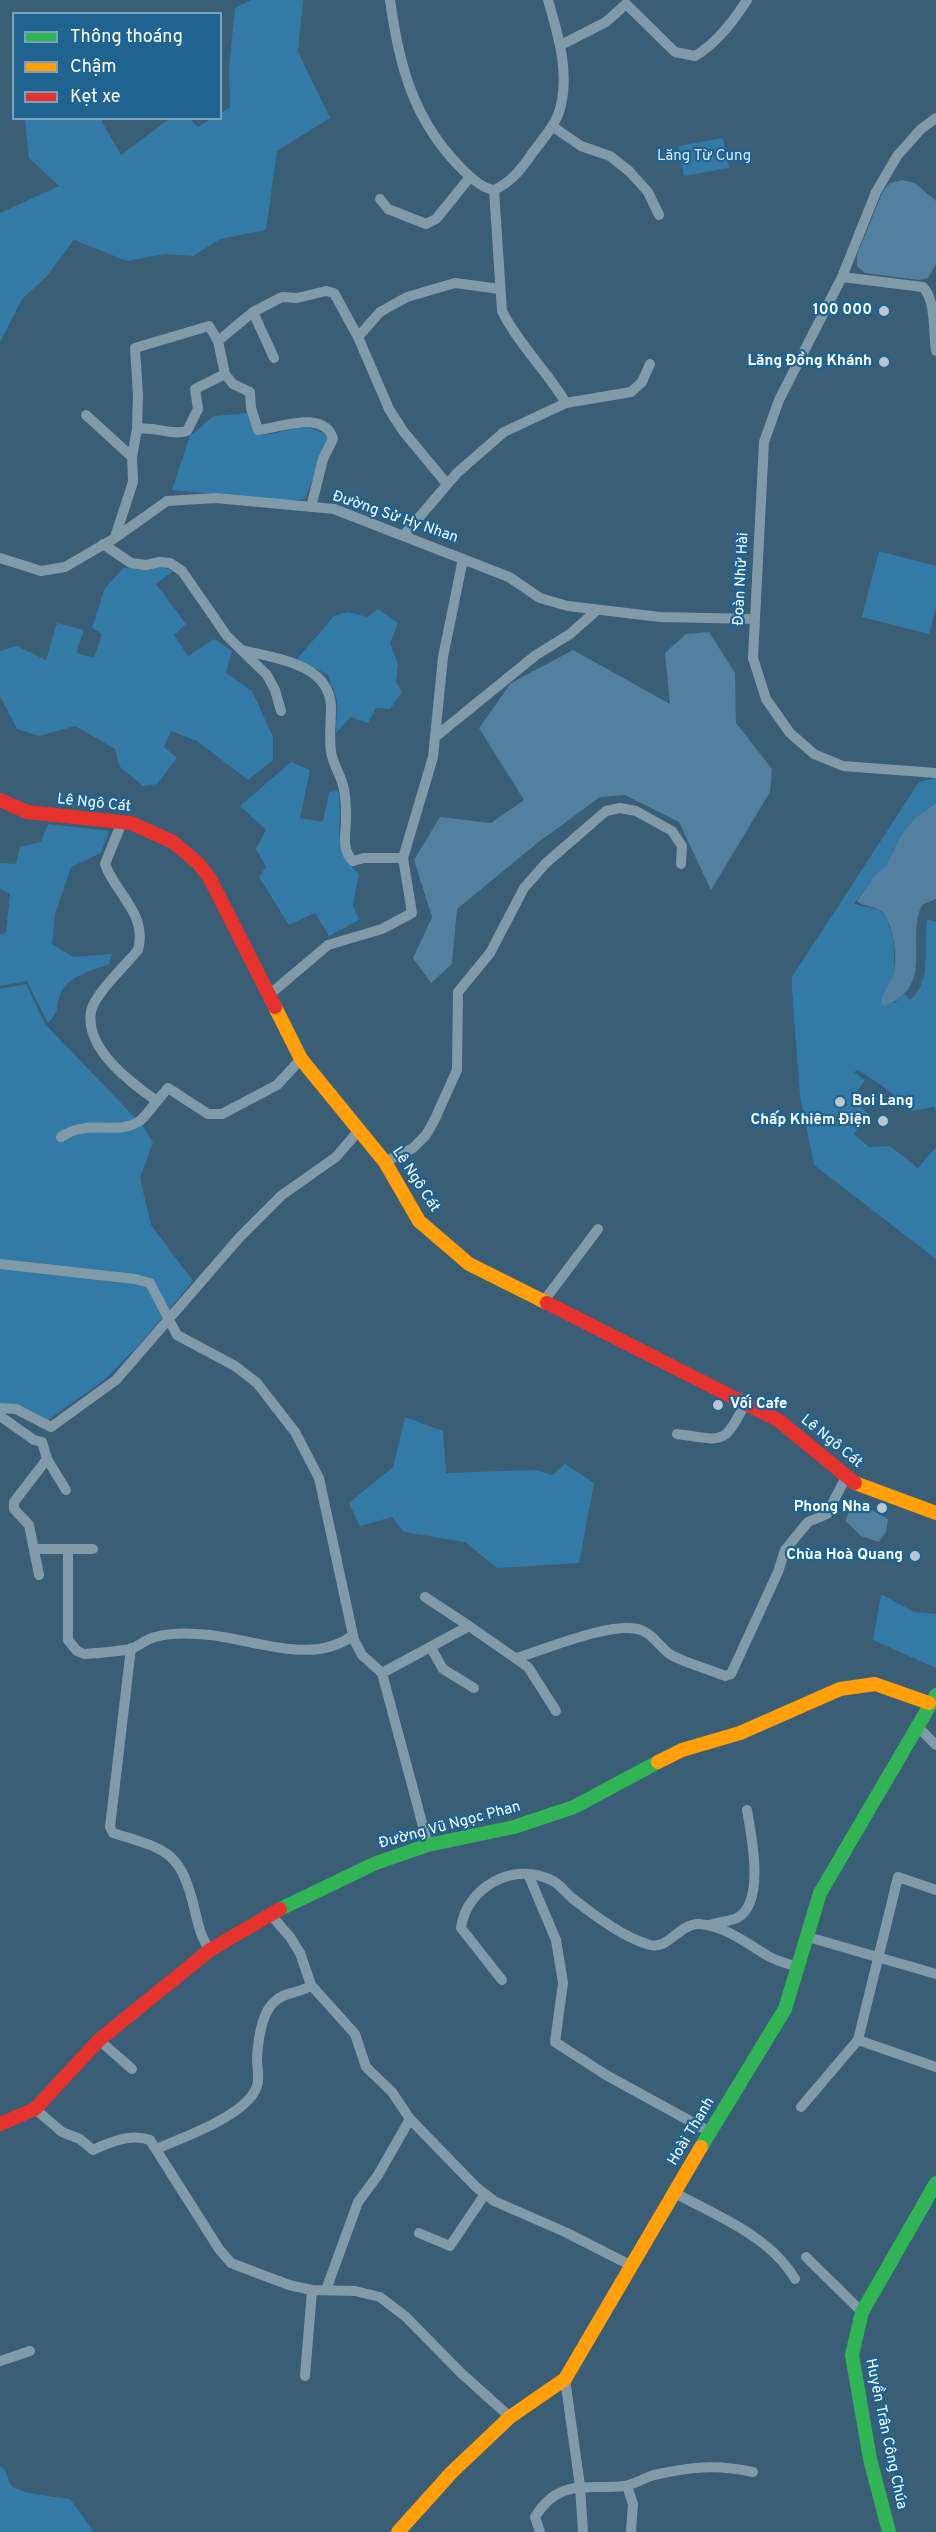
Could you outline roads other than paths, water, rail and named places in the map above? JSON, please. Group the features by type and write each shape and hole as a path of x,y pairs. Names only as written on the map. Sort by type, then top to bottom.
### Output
{"street":[{"path":"390,0 397,51 421,118 441,147 470,177 494,190"},
{"path":"494,190 519,172 552,126 560,109 564,75 561,45 548,0"},
{"path":"561,45 606,22 626,4 675,52 695,56 708,48 735,18 747,0"},
{"name":"Đoàn Nhữ Hài","path":"936,118 921,129 897,156 876,192 842,277 779,400 764,442 753,658 765,699 790,734 814,754 843,766 936,773"},
{"path":"552,126 581,146 610,156 629,171 648,192 659,215"},
{"path":"380,199 388,209 426,224 436,219 470,177"},
{"path":"494,190 502,311 509,326 553,381 566,403"},
{"path":"842,277 923,287 931,292 936,302 936,351"},
{"path":"358,338 380,312 407,297 455,283 500,289"},
{"path":"218,340 253,312 282,297 297,298 331,291 358,338 398,424 429,465 447,484"},
{"path":"253,312 274,358"},
{"path":"115,537 133,482 132,457 137,429 135,348 209,326 218,340 225,374 233,384 250,392 251,408 258,430 297,422 322,426 332,435 333,439 323,459 311,507"},
{"path":"404,535 447,484 504,432 566,403 631,392 642,382 650,364"},
{"path":"137,429 154,428 176,433 187,431 198,409 195,389 225,374"},
{"path":"86,415 132,457"},
{"name":"Đường Sử Hy Nhan","path":"0,558 41,571 65,567 115,537 170,499 216,498 334,509 509,577 540,598 568,606 660,617 754,619"},
{"path":"103,544 131,563 146,565 160,562 171,563 182,571 227,636 267,675 281,711"},
{"path":"269,995 328,945 382,929 411,915 414,909 403,858 428,780 443,657 463,559"},
{"path":"435,737 536,655 570,634 597,610"},
{"path":"242,650 285,661 310,671 322,680 331,705 329,729 331,751 345,801 345,849 348,856 353,861 364,858 403,858"},
{"name":"Lê Ngô Cát","path":"0,800 27,812 131,823 173,842 198,863 209,877 301,1059 385,1162 419,1221 469,1264 778,1420 846,1477 882,1495 936,1513"},
{"path":"385,1162 413,1148 426,1135 434,1121 457,1070 458,992 466,978 490,952 524,888 546,863 606,811 620,808 636,811 672,831 682,846 681,864"},
{"path":"122,822 105,864 125,894 138,924 140,944 138,950 97,999 91,1011 92,1025 98,1044 111,1065 156,1101"},
{"path":"61,1137 84,1126 129,1126 140,1121 168,1088 208,1114 222,1113 277,1084 301,1059"},
{"path":"66,1490 47,1459 42,1442 51,1427 116,1380 208,1271 274,1202 336,1157 360,1129"},
{"path":"543,1302 598,1229"},
{"path":"0,1264 135,1279 150,1283 177,1335 189,1344 235,1366 257,1383 295,1432 319,1478 353,1635 362,1655 382,1673 428,1845"},
{"path":"677,1434 720,1439 733,1429 746,1402"},
{"path":"0,1408 16,1408 51,1427"},
{"path":"0,1416 34,1440 42,1442"},
{"path":"39,1575 29,1525 14,1509 14,1502 47,1459"},
{"path":"517,1658 590,1634 624,1627 641,1629 653,1637 671,1655 725,1676 731,1674 778,1572 785,1550 808,1522 827,1514 846,1477"},
{"path":"35,1549 68,1551 93,1549"},
{"path":"68,1551 67,1629 70,1643 76,1651 84,1654 131,1648 154,1637 176,1635 214,1635 272,1647 301,1648 340,1644 353,1635"},
{"path":"424,1597 528,1667 556,1711"},
{"path":"382,1673 468,1626"},
{"path":"131,1648 110,1827 113,1833 157,1847 185,1872 197,1921 204,1942 210,1950"},
{"path":"430,1648 443,1669 474,1688"},
{"name":"Đường Vũ Ngọc Phan","path":"0,2124 35,2109 99,2040 210,1950 270,1915 376,1863 428,1845 514,1827 574,1808 682,1750 740,1733 840,1689 875,1684 933,1699"},
{"name":"Hoài Thanh","path":"398,2532 452,2472 510,2417 565,2379 630,2265 785,2009 820,1893 933,1699"},
{"path":"916,1725 936,1745"},
{"path":"502,1980 460,1928 470,1903 491,1881 528,1874 551,1880 599,1918 649,1945 660,1944 692,1924 710,1925 737,1918 750,1903 754,1889 754,1860 747,1810"},
{"path":"528,1874 556,1940 563,1983 555,2042 606,2075 712,2133"},
{"path":"801,2107 858,2040 898,1877 936,1890"},
{"path":"270,1915 290,1937 300,1953 311,1985 355,2034 366,2067 392,2092 410,2119 485,2194 494,2202 565,2232 630,2265"},
{"path":"710,1925 741,1938 768,1956 798,1967"},
{"path":"808,1937 877,1959 935,1970"},
{"path":"156,2149 210,2125 241,2106 253,2094 258,2085 257,2058 266,2012 281,1996 306,1990 311,1985"},
{"path":"99,2040 132,2069"},
{"path":"858,2040 936,2067"},
{"path":"35,2109 62,2132 80,2139 93,2150 112,2141 129,2138 150,2140 219,2249 231,2263 289,2285 312,2290 355,2291 380,2297 406,2317 461,2373 510,2417"},
{"path":"326,2290 358,2202 378,2175 410,2119"},
{"name":"Huyền Trân Công Chúa","path":"889,2532 870,2459 852,2355 862,2312 902,2238 936,2182"},
{"path":"675,2193 761,2242 779,2255 795,2279"},
{"path":"419,2233 450,2246 485,2194"},
{"path":"806,2257 862,2312"},
{"path":"305,2376 312,2290"},
{"path":"0,2361 30,2351"},
{"path":"565,2379 580,2486 583,2532"},
{"path":"540,2532 535,2517 542,2504 556,2494 580,2486 627,2486 652,2476 710,2465 753,2472"},
{"path":"627,2486 633,2504 631,2532"}],"place":[{"name":"100 000","path":"884,311"},
{"name":"Lăng Đồng Khánh","path":"884,362"},
{"name":"Boi Lang","path":"840,1102"},
{"name":"Chấp Khiêm Điện","path":"883,1121"},
{"name":"Vối Cafe","path":"718,1405"},
{"name":"Phong Nha","path":"882,1508"},
{"name":"Chùa Hoà Quang","path":"915,1556"}],"park label":[{"name":"Lăng Từ Cung","path":"704,157"}]}
